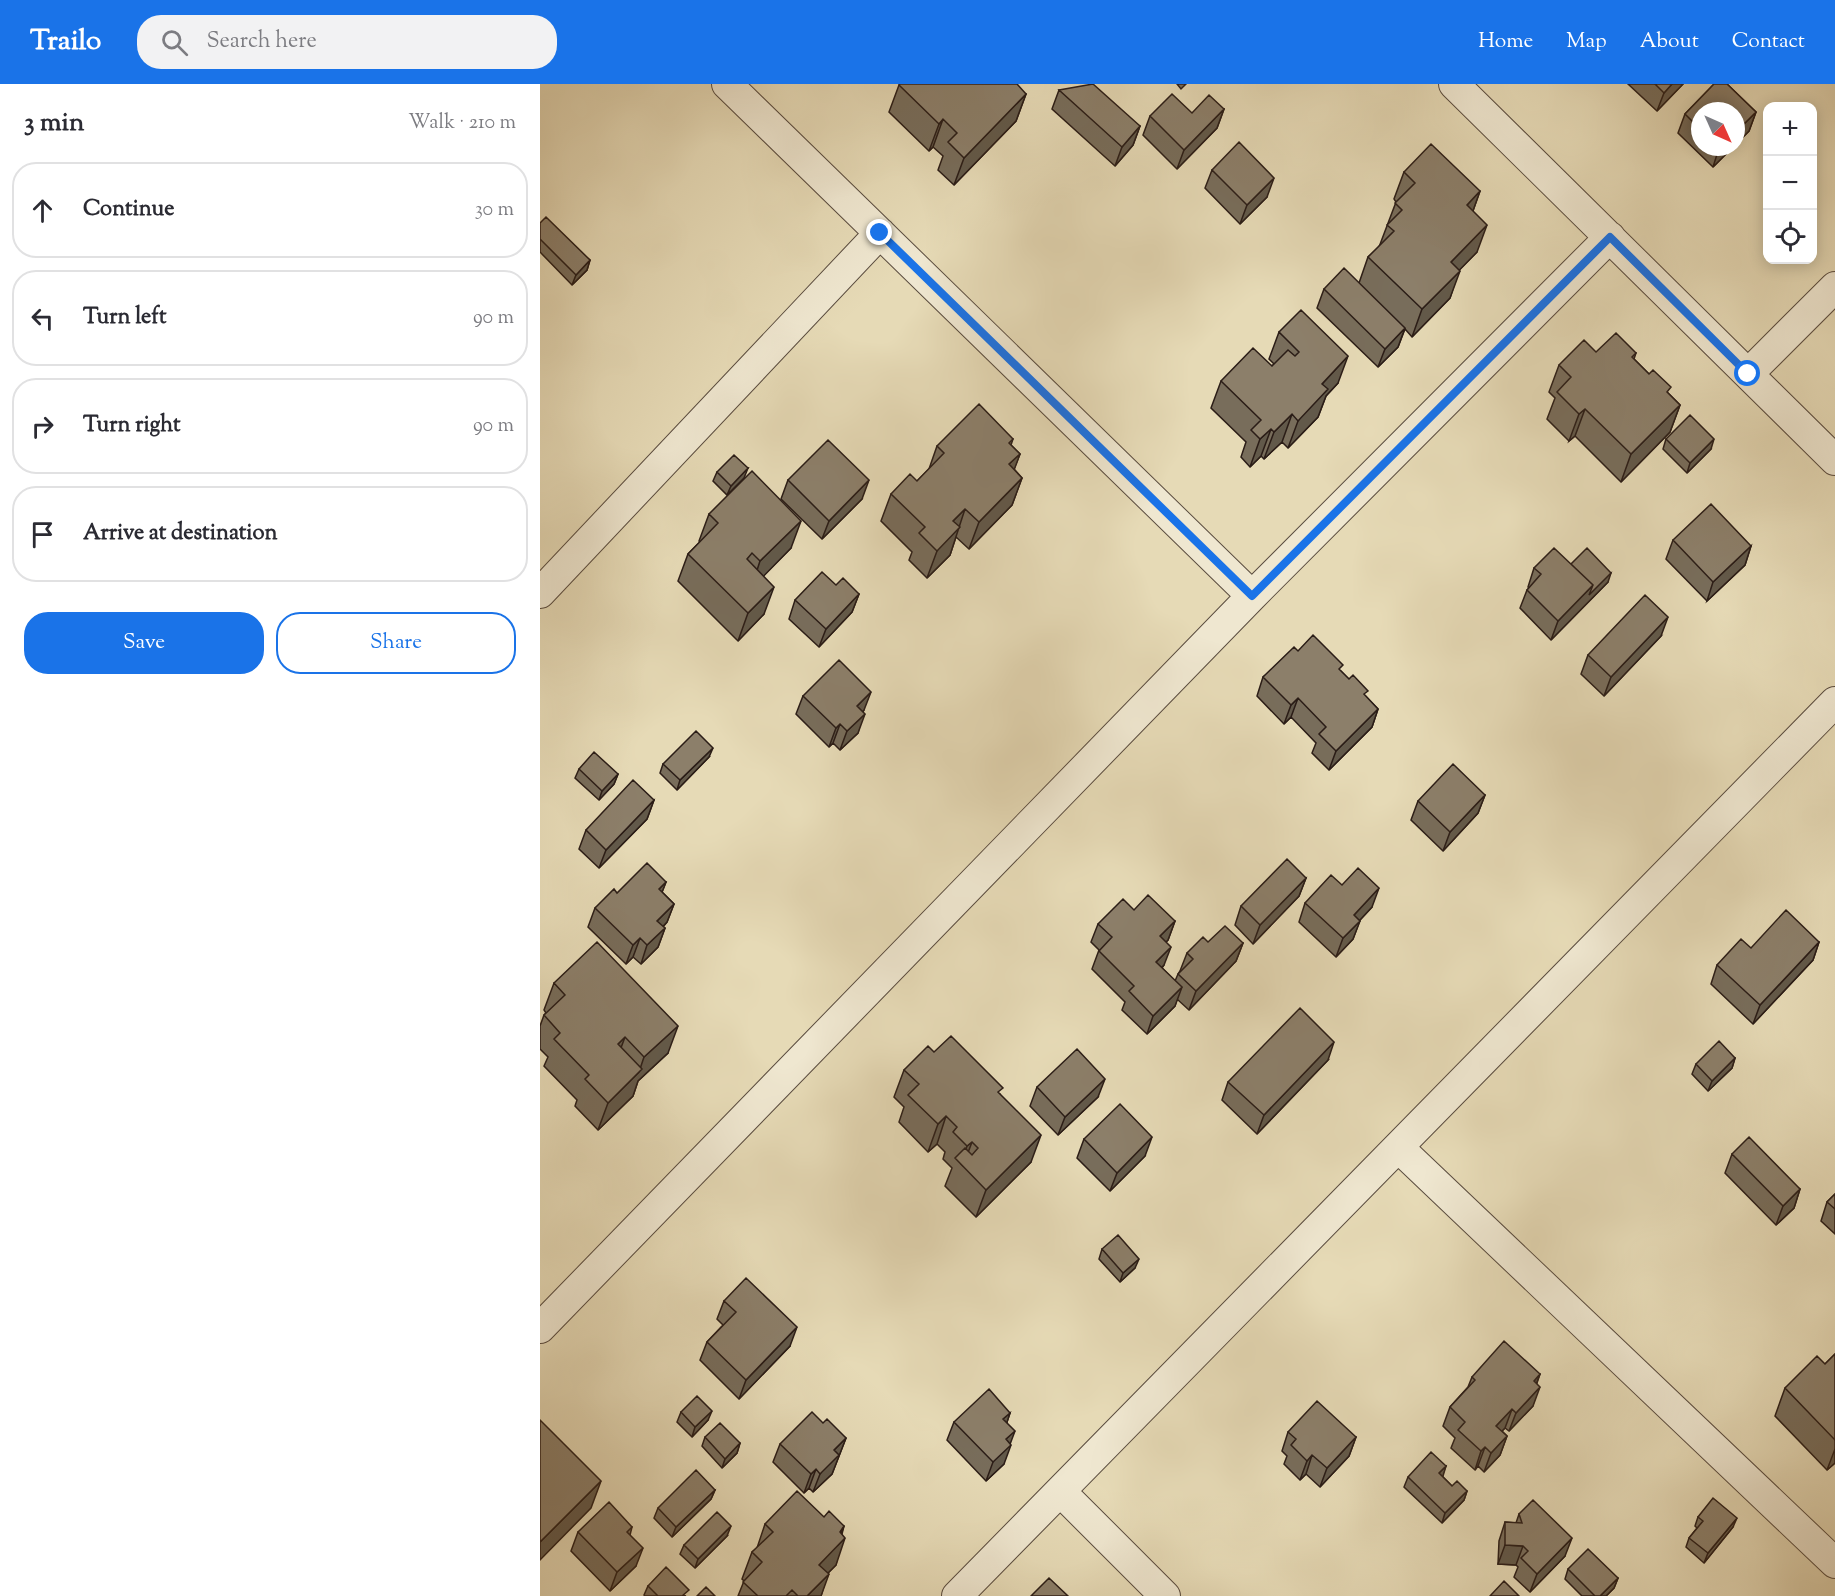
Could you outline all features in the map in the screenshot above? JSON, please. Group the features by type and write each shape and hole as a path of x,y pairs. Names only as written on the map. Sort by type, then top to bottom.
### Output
{"street":[{"path":"727,84 1252,596"},
{"path":"1454,84 1835,460"},
{"path":"540,592 880,233"},
{"path":"540,1328 1252,596 1610,237"},
{"path":"1748,374 1835,287"},
{"path":"957,1596 1835,702"},
{"path":"1399,1148 1835,1563"},
{"path":"1060,1491 1166,1596"}],"building":[{"path":"900,84 1017,84 1026,94 964,158 948,142 957,133 943,119 939,124"},
{"path":"1093,84 1140,126 1122,147 1059,90"},
{"path":"1655,84 1672,84 1664,93"},
{"path":"1714,84 1727,84 1756,112 1745,123 1745,102 1697,102"},
{"path":"1172,94 1192,113 1209,95 1224,109 1184,150 1150,116"},
{"path":"1691,108 1691,120 1685,114"},
{"path":"1239,142 1274,178 1247,205 1212,170"},
{"path":"1431,144 1480,191 1467,205 1487,225 1451,262 1460,271 1422,309 1368,257 1394,231 1387,225 1402,210 1395,203 1415,183 1404,172"},
{"path":"546,217 590,260 576,275 540,239 540,223"},
{"path":"1344,268 1405,328 1385,349 1324,289"},
{"path":"1301,310 1348,356 1322,384 1328,389 1298,421 1292,414 1274,432 1271,429 1260,439 1251,430 1261,420 1221,381 1253,348 1272,366 1288,350 1295,356 1299,352 1279,332"},
{"path":"1616,333 1636,353 1632,357 1649,374 1653,370 1671,387 1667,392 1680,405 1631,454 1585,409 1579,414 1557,392 1571,377 1559,365 1584,340 1596,352"},
{"path":"979,404 1013,439 1009,443 1020,454 1009,464 1022,478 979,522 965,509 953,521 960,527 937,551 919,533 925,527 891,494 910,474 917,481 944,453 937,446"},
{"path":"1690,415 1714,439 1690,463 1666,439"},
{"path":"828,440 869,480 829,521 788,480"},
{"path":"734,455 748,468 731,486 717,472"},
{"path":"752,471 801,521 760,561 752,553 747,559 774,587 748,613 688,554 718,523 709,514"},
{"path":"1711,504 1751,546 1713,582 1673,540"},
{"path":"1554,548 1593,585 1558,621 1527,590 1541,574 1534,568"},
{"path":"1587,548 1611,573 1589,595 1593,585 1571,564"},
{"path":"822,572 836,585 843,578 859,594 826,629 795,600"},
{"path":"1645,595 1668,617 1611,677 1588,655"},
{"path":"1313,635 1343,665 1339,669 1349,679 1353,675 1368,691 1364,694 1378,709 1336,751 1319,734 1326,727 1298,698 1291,705 1263,677 1294,647 1298,651"},
{"path":"839,660 871,692 857,706 865,714 847,731 840,724 836,728 803,696"},
{"path":"696,731 713,748 680,780 663,764"},
{"path":"594,752 618,774 602,791 579,769"},
{"path":"1453,764 1485,795 1450,832 1418,801"},
{"path":"633,780 654,800 606,850 586,830"},
{"path":"1287,859 1306,878 1260,925 1241,906"},
{"path":"647,863 666,882 659,889 674,904 657,921 665,928 647,945 640,938 633,945 595,908 614,889 617,893"},
{"path":"1358,868 1379,888 1354,915 1360,921 1343,938 1305,903 1331,875 1342,885"},
{"path":"1148,895 1175,921 1160,936 1171,947 1156,962 1182,987 1153,1016 1129,991 1134,986 1099,951 1112,937 1098,924 1123,899 1134,910"},
{"path":"1786,910 1819,942 1760,1005 1717,965 1741,939 1751,948"},
{"path":"1225,926 1243,943 1196,991 1178,974 1193,959 1187,953 1203,937 1208,942"},
{"path":"597,942 678,1026 644,1057 625,1037 618,1044 642,1069 608,1103 585,1079 589,1075 554,1039 560,1033 544,1015 565,995 554,983"},
{"path":"1300,1008 1334,1042 1264,1115 1228,1082"},
{"path":"951,1036 1003,1088 998,1092 1041,1135 986,1190 955,1158 965,1148 972,1155 978,1148 972,1142 967,1146 953,1132 957,1127 946,1116 938,1124 908,1095 919,1084 904,1070 928,1046 934,1052"},
{"path":"1719,1041 1735,1058 1712,1081 1696,1064"},
{"path":"1077,1049 1105,1079 1065,1117 1037,1087"},
{"path":"1120,1104 1152,1137 1117,1173 1084,1139"},
{"path":"1749,1137 1800,1189 1783,1206 1732,1154"},
{"path":"1835,1194 1835,1209 1827,1202"},
{"path":"1118,1235 1139,1259 1123,1273 1102,1249"},
{"path":"746,1278 797,1327 746,1380 707,1342 736,1312 724,1301"},
{"path":"1504,1341 1540,1374 1534,1381 1540,1387 1516,1413 1512,1409 1496,1426 1507,1436 1491,1453 1485,1447 1481,1451 1458,1430 1465,1422 1450,1407 1475,1380 1472,1377"},
{"path":"1835,1354 1835,1440 1785,1388 1817,1356 1825,1364"},
{"path":"989,1389 1010,1413 1003,1419 1015,1431 1006,1439 1011,1445 993,1462 954,1422"},
{"path":"697,1396 712,1411 695,1427 681,1412"},
{"path":"1317,1401 1356,1437 1327,1468 1312,1455 1307,1461 1291,1445 1296,1439 1288,1432"},
{"path":"812,1412 823,1423 827,1419 846,1438 834,1450 839,1455 820,1474 816,1469 811,1474 780,1444"},
{"path":"540,1420 601,1481 540,1542"},
{"path":"720,1423 740,1443 725,1459 705,1437"},
{"path":"1431,1452 1446,1466 1439,1473 1452,1486 1457,1481 1467,1491 1445,1513 1408,1477"},
{"path":"696,1470 715,1490 676,1527 658,1508"},
{"path":"797,1491 824,1517 829,1511 844,1526 840,1532 845,1538 819,1565 829,1574 807,1596 798,1596 792,1590 786,1596 758,1596 743,1582 762,1562 752,1552 773,1532 765,1524"},
{"path":"1713,1498 1737,1518 1708,1553 1689,1538 1703,1521 1698,1517"},
{"path":"1533,1500 1572,1538 1537,1574 1521,1558 1528,1551 1523,1546 1505,1545 1505,1522 1522,1523 1519,1514"},
{"path":"609,1502 632,1527 627,1532 643,1548 617,1572 578,1532"},
{"path":"717,1512 731,1526 698,1559 684,1545"},
{"path":"1588,1549 1618,1578 1600,1596 1595,1596 1568,1569"},
{"path":"666,1567 689,1590 682,1596 658,1596 648,1586"},
{"path":"1049,1578 1068,1596 1031,1596"},
{"path":"1504,1581 1519,1596 1490,1596"},
{"path":"706,1587 715,1596 697,1596"}],"route":[{"path":"880,233 1252,596 1610,237 1748,374"}]}
